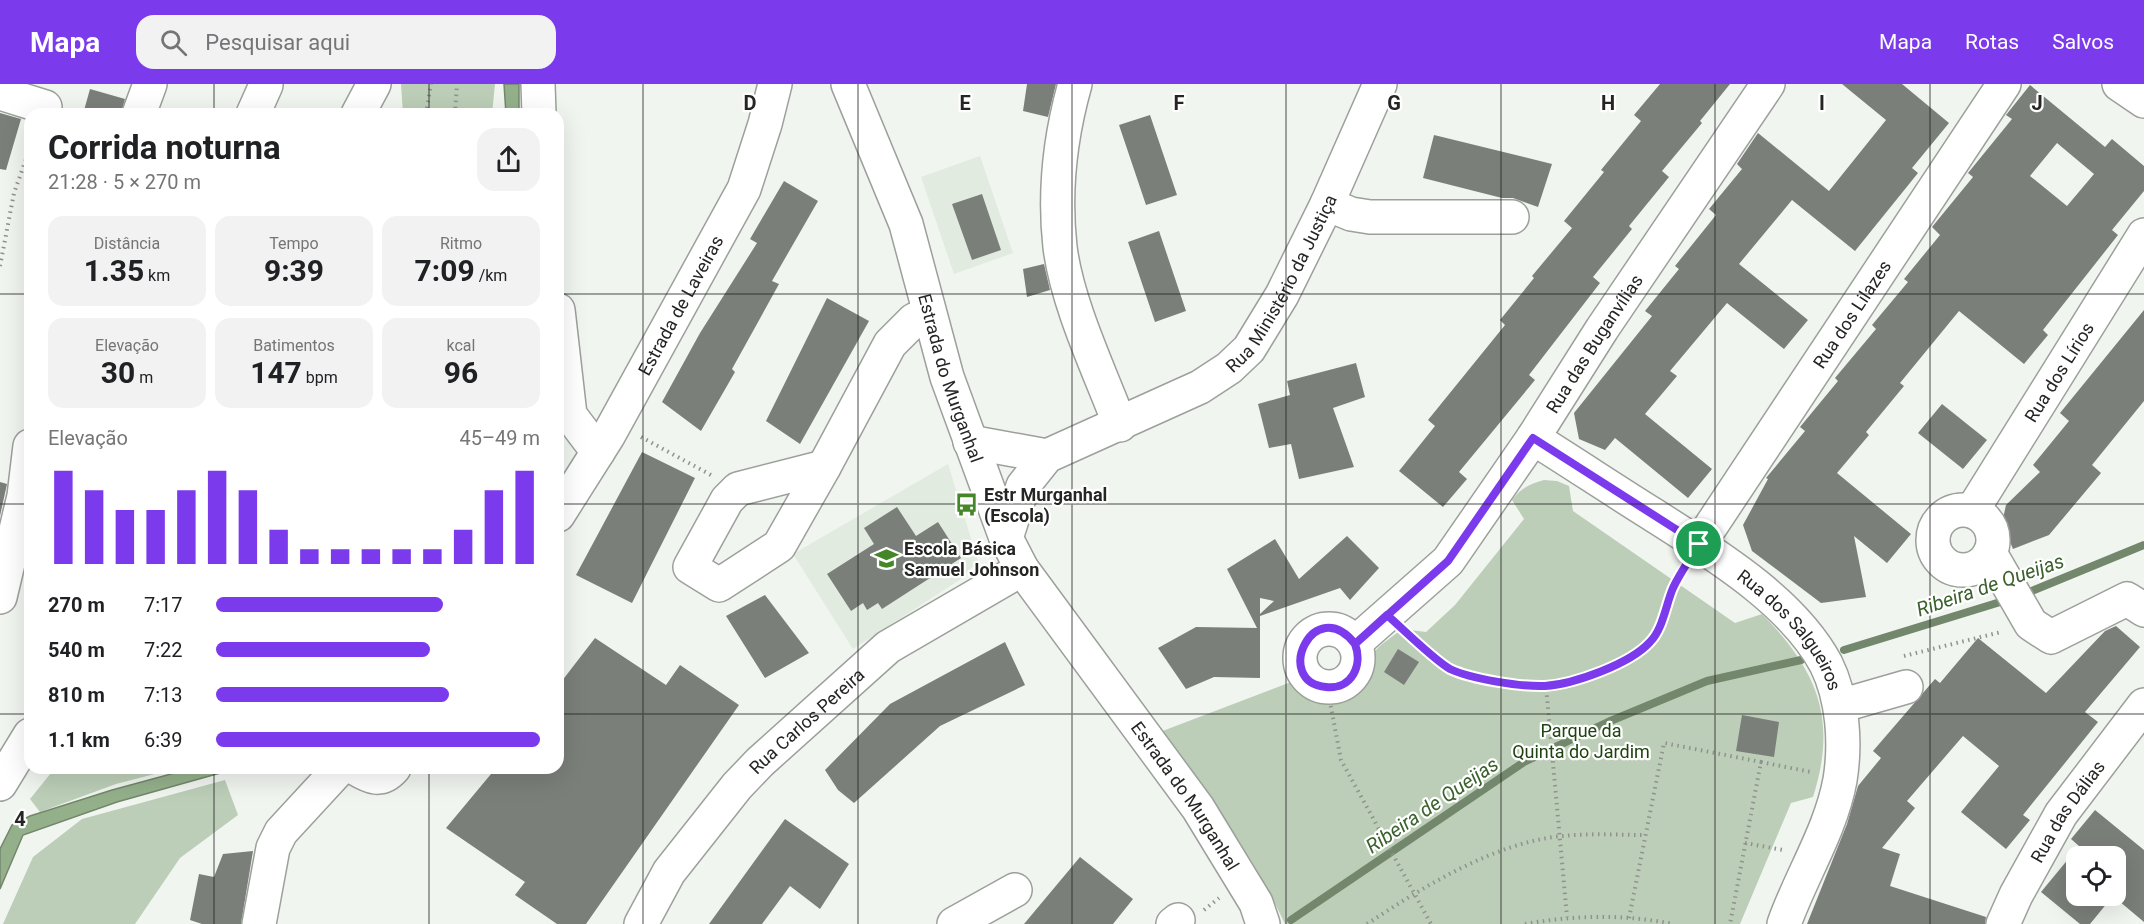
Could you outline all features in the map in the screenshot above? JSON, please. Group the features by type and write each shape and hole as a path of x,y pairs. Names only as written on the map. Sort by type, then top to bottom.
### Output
{"street":[{"path":"141,108 150,84"},
{"path":"361,108 374,84"},
{"path":"538,84 539,108"},
{"name":"Estrada de Laveiras","path":"564,506 615,423 744,189 775,84"},
{"name":"Estrada do Murganhal","path":"848,84 906,224 923,285 928,314 970,442 1006,538 1022,569 1198,808 1256,903 1263,924"},
{"path":"1075,84 1062,136 1059,169 1060,248 1075,306 1120,425"},
{"name":"Rua Ministério da Justiça","path":"1006,538 1023,486 1047,456 1200,387 1229,368 1249,349 1282,295 1327,204 1380,84"},
{"name":"Rua das Buganvílias","path":"1355,644 1448,561 1533,438 1602,329 1768,84"},
{"name":"Rua dos Lilazes","path":"1699,544 2004,84"},
{"path":"2119,84 2144,101"},
{"path":"0,93 45,107"},
{"path":"1327,204 1352,214 1370,217 1512,217"},
{"name":"Rua dos Lírios","path":"1972,511 2144,235"},
{"path":"824,467 738,489 727,500 690,567 719,585 779,546 824,467 890,344 914,320 928,314"},
{"path":"564,362 570,415 598,452"},
{"name":"Rua dos Salgueiros","path":"1533,438 1699,544 1767,595 1804,632 1826,665 1840,706 1843,747 1840,777 1829,814 1784,924"},
{"path":"970,442 1047,456"},
{"path":"0,597 24,496 22,460"},
{"path":"1953,511 1972,511 1989,523 1993,543 1990,553 1984,561 1966,570 1946,565 1935,550 1934,532 1938,523 1953,511"},
{"path":"1990,553 2020,605 2051,637 2127,599 2144,610"},
{"name":"Rua Carlos Pereira","path":"640,924 669,872 737,786 775,748 888,647 1022,569"},
{"path":"1331,628 1341,631 1355,644 1359,662 1356,672 1342,685 1332,688 1313,683 1301,668 1299,658 1306,640 1313,634 1331,628"},
{"path":"1840,706 1906,687"},
{"name":"Rua das Dálias","path":"2003,924 2016,895 2061,814 2144,705"},
{"path":"0,784 24,745"},
{"path":"259,924 273,848 281,832 334,774"},
{"path":"366,774 380,778 386,774"},
{"path":"954,924 1015,891"}],"path":[{"path":"427,108 431,84"},
{"path":"455,108 457,84"},
{"path":"0,266 14,193 24,165"},
{"path":"615,423 738,489"},
{"path":"1387,615 1450,668 1513,683 1546,686 1589,675 1619,663 1651,642 1665,613 1674,586 1699,544"},
{"path":"1906,687 1904,655 2020,605"},
{"path":"1546,686 1567,917"},
{"path":"1332,688 1330,702 1341,760 1431,924"},
{"path":"1629,918 1664,743 1840,777"},
{"path":"1730,924 1761,762"},
{"path":"1367,924 1437,880 1519,845 1561,836 1646,835"},
{"path":"1745,843 1812,855"},
{"path":"1176,922 1209,909 1240,876"},
{"path":"1526,924 1567,917 1629,918 1673,924"}],"shaded area":[{"path":"504,84 519,84 519,108 506,108"},
{"path":"980,156 1013,253 954,274 921,177"},
{"name":"Escola Básica Samuel Johnson","path":"948,464 978,561 961,579 853,649 793,554"},
{"path":"171,774 217,774 117,802 23,835 0,889 0,849 12,825 30,816"}],"green space":[{"path":"401,84 495,84 493,108 403,108"},
{"name":"Parque da Quinta do Jardim","path":"1544,480 1557,481 1569,486 1573,511 1735,623 1762,614 1797,655 1809,676 1818,697 1823,743 1813,797 1791,803 1740,924 1285,924 1244,848 1160,732 1291,682 1307,693 1324,700 1332,701 1348,695 1356,687 1373,654 1382,644 1402,629 1426,632 1455,605 1524,519 1512,500 1526,487"},
{"path":"50,774 155,774 116,784 40,812 30,799"},
{"path":"225,780 238,815 180,858 135,924 3,924 33,857 82,819"}],"building":[{"path":"1027,84 1056,84 1048,117 1023,111"},
{"path":"1660,84 1730,84 1700,121 1702,123 1662,171 1669,177 1629,226 1632,229 1593,277 1600,283 1529,375 1535,380 1459,472 1467,479 1443,507 1399,471 1435,426 1428,420 1505,325 1500,320 1534,278 1532,276 1572,228 1564,221 1641,121 1634,115"},
{"path":"1842,84 1902,84 1949,123 1912,168 1918,173 1855,251 1792,200 1739,264 1808,320 1784,349 1727,303 1670,371 1677,376 1645,414 1712,469 1688,498 1615,438 1605,450 1579,439 1574,413 1652,316 1645,311 1679,269 1675,266 1716,215 1709,209 1742,169 1737,164 1758,133 1829,191 1886,120"},
{"path":"2030,85 2105,147 2112,139 2144,166 2144,191 2112,230 2118,235 2043,330 2048,335 2024,364 1959,311 1900,383 1904,386 1866,432 1869,435 1837,473 1911,534 1887,563 1854,536 1866,597 1821,603 1752,551 1743,525 1768,479 1766,478 1805,431 1800,427 1838,381 1835,378 1876,329 1872,325 1908,282 1904,279 1940,235 1932,227 1973,177 1968,173 2012,119 2006,115","holes":["2057,143 2094,174 2067,206 2030,176"]},
{"path":"90,89 125,99 123,108 85,108"},
{"path":"0,113 21,119 6,170 0,169"},
{"path":"1150,115 1177,195 1146,205 1119,125"},
{"path":"1434,135 1552,164 1538,207 1513,198 1502,198 1423,178"},
{"path":"784,181 818,201 772,281 779,284 732,369 735,372 701,431 662,402 700,333 757,243 750,239"},
{"path":"982,194 1001,250 972,260 952,204"},
{"path":"1159,231 1186,311 1155,322 1128,242"},
{"path":"1044,264 1050,290 1027,297 1023,269"},
{"path":"827,298 869,321 800,444 766,421"},
{"path":"2144,310 2144,401 2092,465 2101,473 2049,535 2013,549 2002,523 2006,505 2040,472 2033,465 2069,421 2060,413"},
{"path":"1356,363 1365,397 1333,408 1354,467 1299,479 1291,444 1269,448 1258,404 1290,395 1287,381"},
{"path":"1942,404 1987,440 1963,469 1918,433"},
{"path":"642,452 695,478 632,603 576,575"},
{"path":"0,482 7,484 0,516"},
{"path":"897,507 916,536 938,522 961,558 882,609 878,603 867,610 863,603 851,611 827,574 874,544 864,528"},
{"path":"1347,536 1379,568 1350,600 1340,588 1260,616 1260,678 1214,677 1186,689 1158,648 1196,627 1257,628 1227,569 1275,539 1299,579","holes":["1260,598 1274,601 1260,614"]},
{"path":"765,595 809,653 765,678 726,616"},
{"path":"2116,626 2140,647 2085,712 2098,722 2023,815 2030,820 2006,849 1961,812 1999,766 1963,736 1907,801 1915,808 1882,848 1900,854 1890,886 1986,917 1985,924 1807,924 1847,824 1858,786 1881,758 1873,751 1935,679 1940,683 1978,638 2046,693 2105,631"},
{"path":"595,638 666,685 680,665 739,705 586,924 557,924 515,895 525,882 446,828 491,774 564,774 564,678"},
{"path":"1005,642 1025,685 940,726 854,803 838,790 825,770 890,704"},
{"path":"1398,649 1419,662 1404,685 1384,672"},
{"path":"1742,715 1779,722 1774,757 1736,751"},
{"path":"2095,810 2144,850 2144,922 2125,906 2126,846 2079,846 2071,839"},
{"path":"785,819 849,864 820,909 790,886 762,924 709,924"},
{"path":"253,851 241,924 202,924 190,920 199,874 214,877 223,854"},
{"path":"1080,857 1133,899 1113,924 1024,924"},
{"path":"2066,862 2066,906 2105,906 2090,924 2080,924 2041,892"}],"waterway":[{"name":"Ribeira de Queijas","path":"2022,595 2144,545"},
{"name":"Ribeira de Queijas","path":"1844,650 2010,599"},
{"name":"Ribeira de Queijas","path":"1291,920 1524,762 1608,722 1707,681 1801,660"}],"place":[{"name":"Estr Murganhal (Escola)","path":"966,504"},
{"name":"Escola Básica Samuel Johnson","path":"886,558"}],"route":[{"path":"1699,544 1533,438 1448,561 1355,644 1349,636 1331,628 1313,634 1301,649 1299,658 1301,668 1313,683 1322,687 1332,688 1342,685 1356,672 1359,653 1355,644 1387,615 1450,668 1470,675 1546,686 1589,675 1619,663 1651,642 1665,613 1674,586 1699,544"}]}
